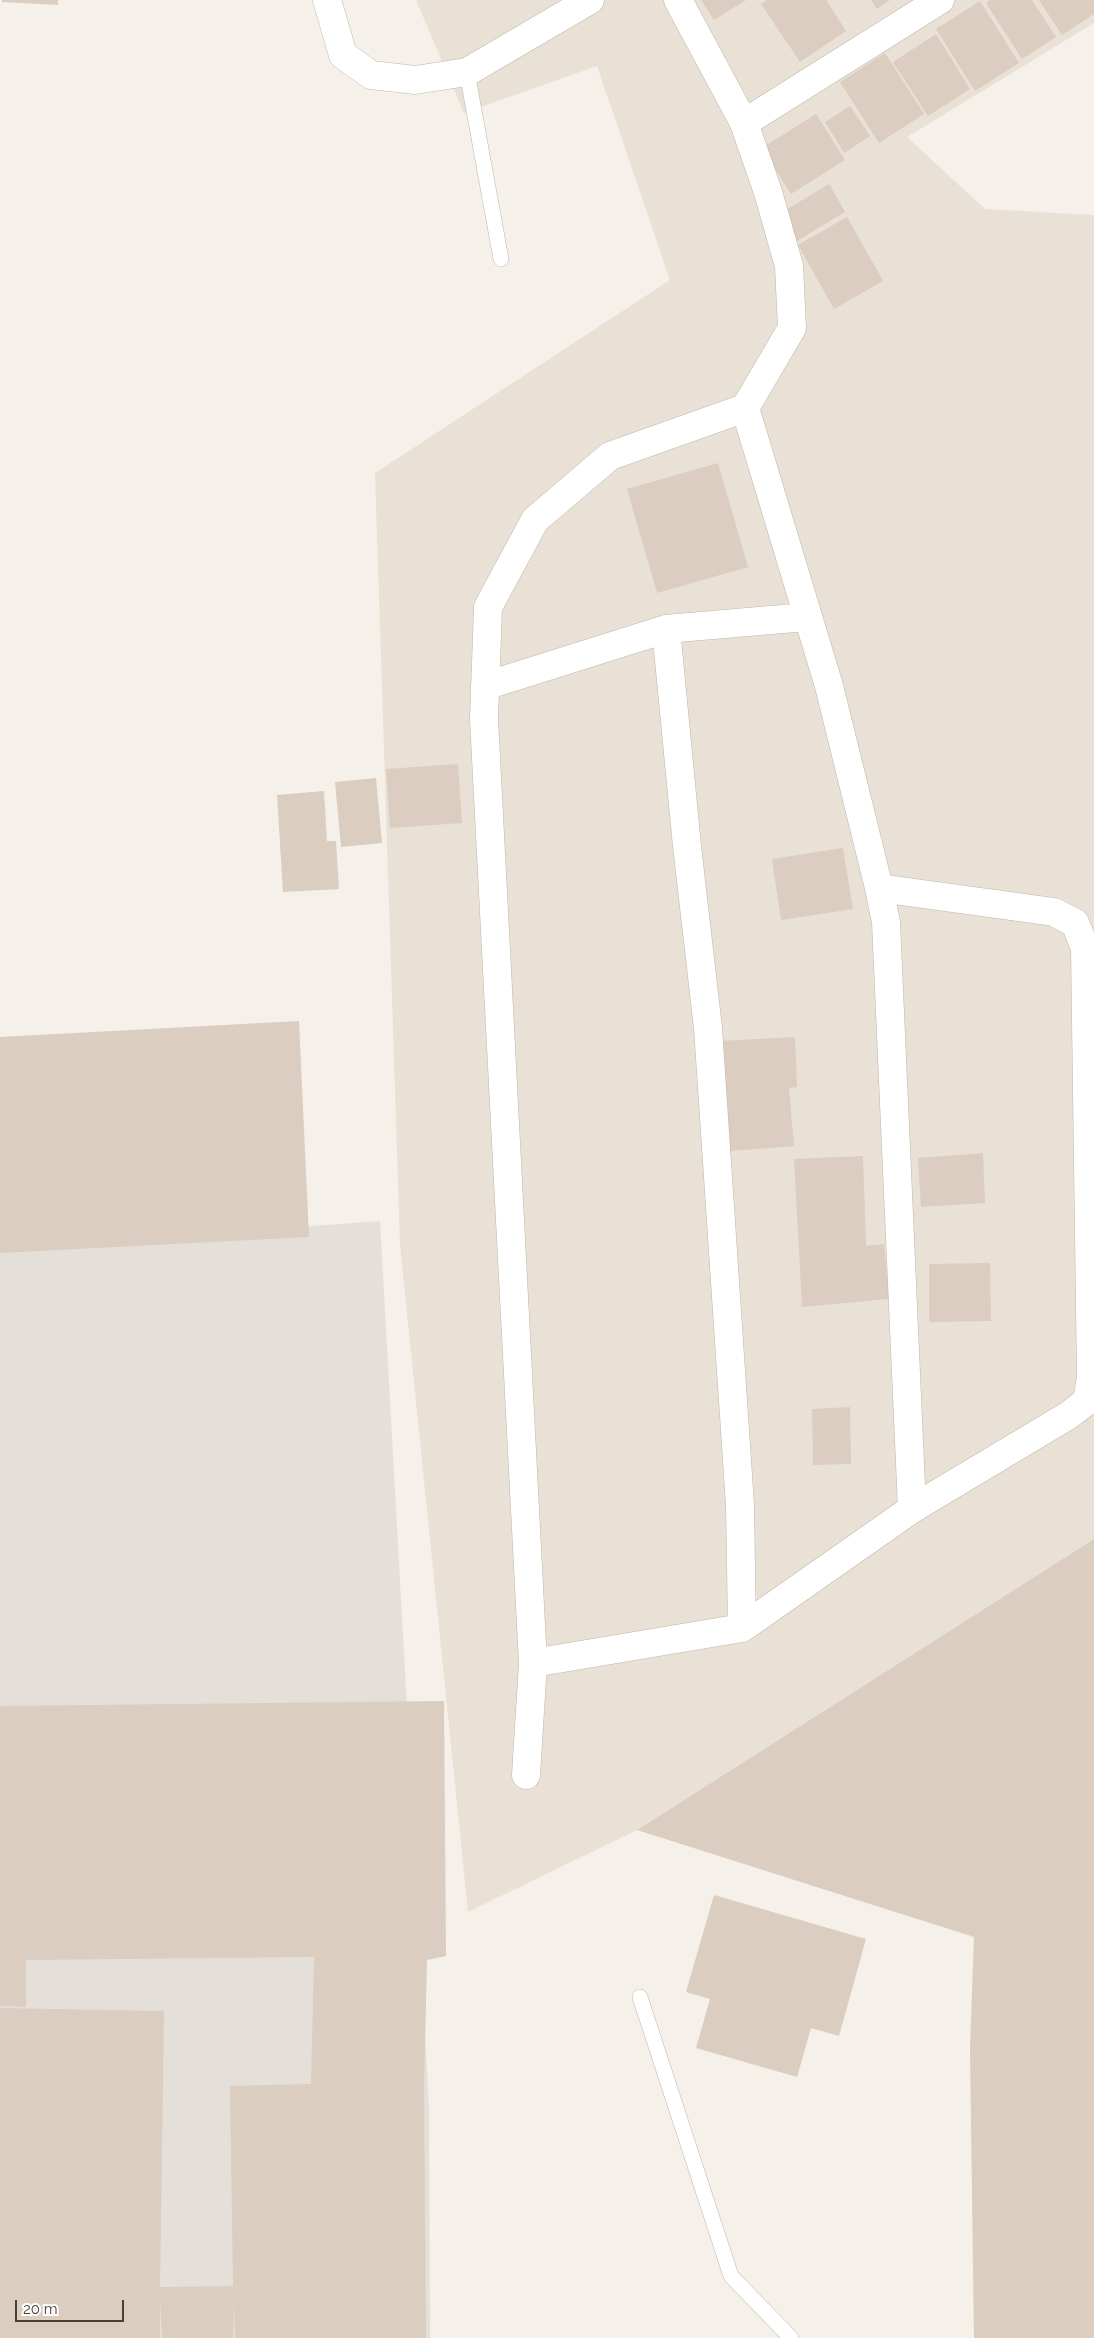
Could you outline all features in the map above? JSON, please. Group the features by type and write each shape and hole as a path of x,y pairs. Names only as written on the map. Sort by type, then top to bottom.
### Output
{"street":[{"path":"327,0 343,55 370,75 414,80 467,72 590,0"},
{"path":"526,1775 533,1663 484,719 488,608 535,520 610,456 745,408 792,328 789,266 768,192 744,123 678,0"},
{"path":"744,123 940,0"},
{"path":"745,408 806,617 829,686 886,922 912,1509"},
{"path":"485,686 666,629 806,617"},
{"path":"666,629 687,846 708,1028 740,1505 742,1628"},
{"path":"533,1663 742,1628 912,1509 1069,1415 1087,1401 1091,1378 1085,948 1075,924 1054,912 879,888"}],"lane":[{"path":"467,72 501,259"},
{"path":"640,1997 732,2276 791,2338"}],"shaded area":[{"path":"416,0 1094,0 1094,23 907,137 985,209 1094,215 1094,1539 637,1830 468,1912 400,1245 375,473 670,280 597,66 464,113"},
{"path":"380,1221 429,2106 430,2338 0,2338 0,1249"}],"building":[{"path":"2,0 58,0 58,5 2,2"},
{"path":"701,0 746,0 714,20"},
{"path":"767,0 826,0 846,31 800,62 761,4"},
{"path":"871,0 890,0 877,9"},
{"path":"990,0 1032,0 1056,37 1022,59 986,3"},
{"path":"1039,0 1094,0 1094,14 1062,35"},
{"path":"980,1 1019,63 975,91 936,29"},
{"path":"936,34 970,89 928,116 893,62"},
{"path":"885,53 924,114 879,143 840,82"},
{"path":"850,106 870,136 844,153 825,122"},
{"path":"816,114 845,160 791,194 762,148"},
{"path":"829,184 845,212 795,242 779,214"},
{"path":"847,217 883,281 834,309 798,245"},
{"path":"718,463 748,567 657,593 627,489"},
{"path":"458,764 462,823 390,828 386,769"},
{"path":"376,778 382,843 341,847 335,782"},
{"path":"324,791 327,841 336,841 339,889 283,892 277,795"},
{"path":"843,848 853,909 781,920 772,859"},
{"path":"299,1021 309,1237 0,1253 0,1037"},
{"path":"795,1037 797,1087 789,1088 794,1146 719,1152 719,1041"},
{"path":"983,1153 985,1203 921,1207 918,1158"},
{"path":"863,1156 866,1246 884,1244 889,1299 802,1307 794,1159"},
{"path":"990,1263 991,1321 929,1322 929,1264"},
{"path":"850,1407 851,1464 813,1465 812,1409"},
{"path":"1094,1539 1094,2338 974,2338 970,2048 974,1937 637,1830"},
{"path":"444,1701 446,1956 427,1960 424,2086 426,2338 235,2338 234,2300 233,2338 162,2338 160,2299 160,2338 0,2338 0,2008 164,2011 160,2287 233,2286 230,2086 311,2084 314,1957 26,1960 26,2007 0,2006 0,1706"},
{"path":"714,1895 866,1939 839,2036 811,2028 797,2077 696,2048 710,1999 686,1992"}]}
